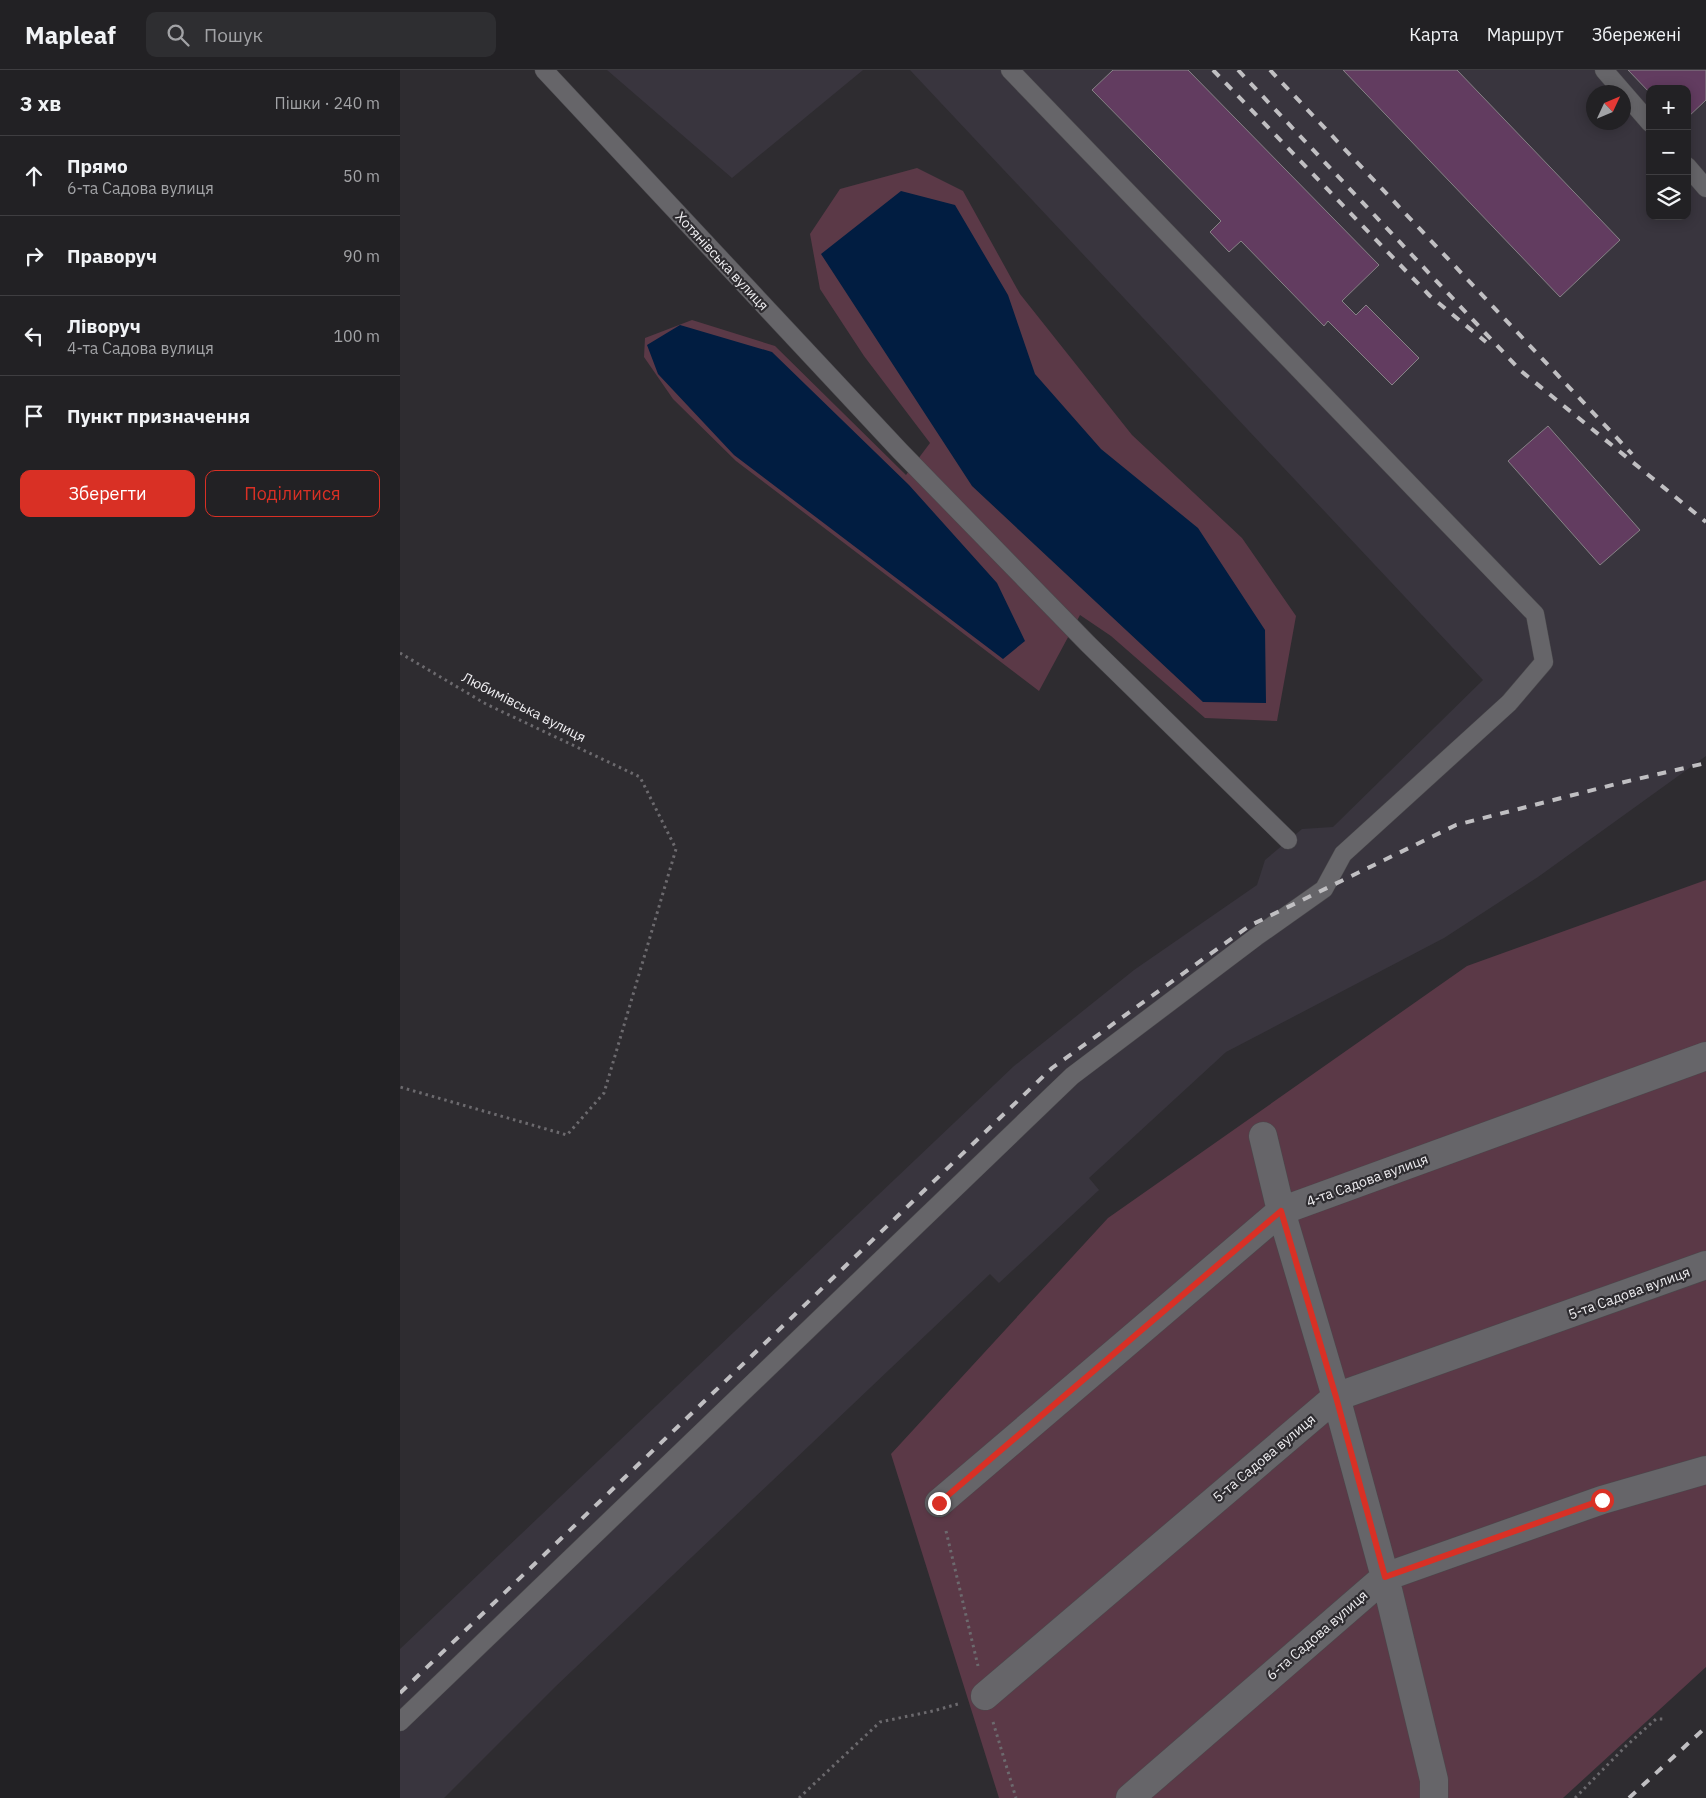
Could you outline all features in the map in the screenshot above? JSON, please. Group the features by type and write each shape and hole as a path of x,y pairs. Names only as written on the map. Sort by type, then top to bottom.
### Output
{"street":[{"name":"4-та Садова вулиця","path":"939,1503 1281,1211 1706,1056"},
{"path":"1263,1136 1281,1211 1336,1397 1385,1577 1434,1780 1434,1798"},
{"name":"5-та Садова вулиця","path":"985,1696 1336,1397 1706,1265"},
{"name":"6-та Садова вулиця","path":"1130,1798 1385,1577 1602,1500 1706,1470"}],"lane":[{"name":"Хотянівська вулиця","path":"544,70 900,451 1088,644 1288,840"},
{"path":"400,1722 1072,1076 1256,938 1324,890 1343,854 1509,703 1544,662 1535,614 1010,70"},
{"path":"1604,70 1646,118"},
{"path":"1691,171 1706,188"}],"path":[{"name":"Любимівська вулиця","path":"400,653 486,704 640,777 676,849 604,1093 567,1135 400,1087"},
{"path":"939,1503 985,1696 1016,1798"},
{"path":"799,1798 880,1722 933,1711 985,1696"},
{"path":"1575,1798 1656,1718 1664,1719"}],"shaded area":[{"path":"607,70 863,70 732,178"},
{"path":"910,70 1706,70 1706,756 1538,877 1444,938 1226,1052 1089,1178 1099,1190 999,1283 990,1274 555,1687 444,1798 400,1798 400,1649 1014,1066 1134,970 1257,885 1265,860 1302,829 1333,827 1483,680"},
{"path":"917,168 963,191 1020,294 1132,435 1242,538 1296,616 1277,721 1205,718 1111,636 1080,615 1039,691 736,461 673,399 644,357 645,338 692,320 775,346 906,475 930,443 864,356 820,289 810,234 840,189"},
{"path":"1706,880 1706,1667 1563,1798 999,1798 891,1454 1108,1218 1467,966"}],"water":[{"path":"901,191 955,205 1008,295 1035,374 1101,449 1198,528 1265,630 1266,703 1203,702 972,486 821,254"},
{"path":"680,325 772,352 909,485 997,583 1025,641 1003,659 734,455 658,374 647,345"}],"building":[{"path":"1113,70 1188,70 1379,265 1342,301 1356,315 1366,305 1419,358 1392,385 1328,321 1324,326 1241,241 1229,252 1210,232 1221,221 1092,90"},
{"path":"1343,70 1457,70 1620,240 1560,297"},
{"path":"1628,70 1706,70 1706,100 1691,114 1691,85 1646,85 1646,89"},
{"path":"1548,426 1640,530 1600,565 1508,461"}],"railway":[{"path":"1213,70 1430,296 1486,342"},
{"path":"1238,70 1521,371 1706,522"},
{"path":"1270,70 1632,454"},
{"path":"400,1693 1052,1068 1249,926 1456,825 1706,763"},
{"path":"1629,1798 1706,1727"}],"route":[{"path":"939,1503 1281,1211 1336,1397 1385,1577 1602,1500"}]}
